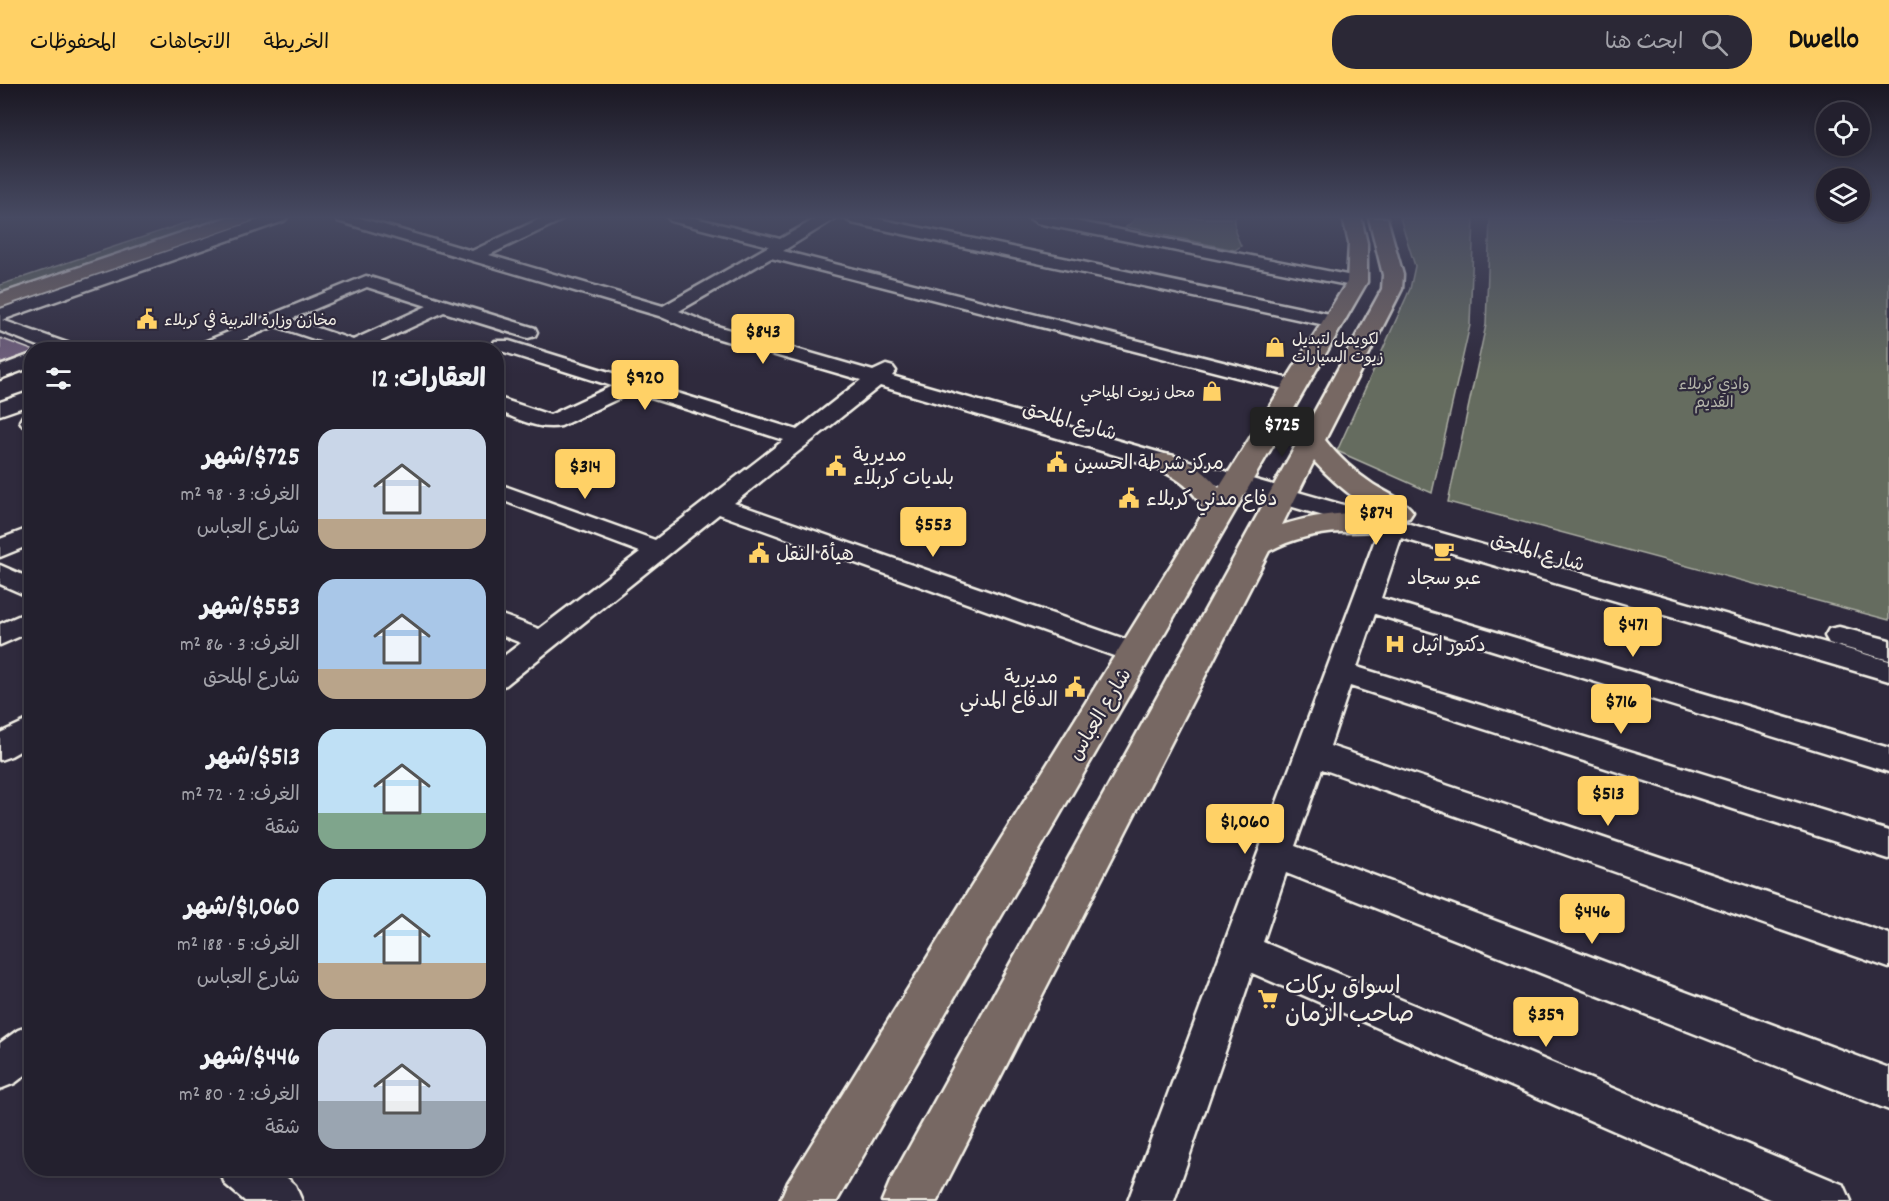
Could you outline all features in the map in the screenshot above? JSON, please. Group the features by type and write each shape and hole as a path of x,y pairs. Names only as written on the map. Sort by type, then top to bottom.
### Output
{"main road":[{"path":"0,301 90,270"},
{"name":"شارع العباس","path":"807,1201 1334,321 1357,282 1357,270"},
{"path":"909,1201 1392,289 1393,270"},
{"path":"1311,441 1388,521"},
{"path":"1162,461 1185,472 1211,495 1234,488"},
{"path":"1256,546 1280,534 1308,526 1388,521"}],"street":[{"path":"0,315 129,270"},
{"name":"شارع الملحق","path":"522,270 665,312 719,322 1234,488 1286,489 1889,670"},
{"path":"665,312 737,270"},
{"path":"858,270 1295,386"},
{"path":"1096,270 1334,321"},
{"path":"1298,270 1357,282"},
{"path":"220,342 366,281 528,332 504,344"},
{"path":"367,342 444,305"},
{"path":"274,319 338,342"},
{"path":"0,324 46,342"},
{"path":"504,349 800,438"},
{"path":"0,373 24,363"},
{"path":"504,672 882,374"},
{"name":"شارع الملحق","path":"882,374 1162,461"},
{"path":"504,406 546,421 553,421 629,386"},
{"path":"1,409 24,400"},
{"path":"1,409 24,418"},
{"path":"504,493 659,549"},
{"path":"716,505 1135,653"},
{"path":"1156,1199 1240,950 1364,602 1388,521"},
{"name":"شارع الملحق","path":"1388,521 1889,650"},
{"path":"0,549 24,538"},
{"path":"0,573 24,586"},
{"path":"1364,602 1889,760"},
{"path":"0,636 24,623"},
{"path":"504,625 542,641"},
{"path":"1339,672 1889,845"},
{"path":"0,748 24,734"},
{"path":"1310,752 1889,951"},
{"path":"1274,854 1889,1089"},
{"path":"1240,950 1828,1201"},
{"path":"0,1069 24,1050"},
{"path":"250,1176 279,1201"}],"green space":[{"path":"44,270 67,270 5,291 0,289 0,285"},
{"path":"1414,270 1472,270 1470,325 1432,493 1337,451 1410,289"},
{"name":"وادي كربلاء القديم","path":"1488,270 1889,270 1889,620 1448,502 1486,325"}],"building":[{"path":"0,338 24,347 24,355 0,364"}],"place":[{"name":"مخازن وزارة التربية في كربلاء","path":"147,319"},
{"name":"لكويمل لتبديل زيوت السيارات","path":"1275,347"},
{"name":"محل زيوت المياحي","path":"1212,391"},
{"name":"مركز شرطة الحسين","path":"1057,462"},
{"name":"مديرية بلديات كربلاء","path":"836,466"},
{"name":"دفاع مدني كربلاء","path":"1129,498"},
{"name":"عبو سجاد","path":"1444,551"},
{"name":"هيأة النقل","path":"759,553"},
{"name":"دكتور اثيل","path":"1395,644"},
{"name":"مديرية الدفاع المدني","path":"1075,687"},
{"name":"اسواق بركات صاحب الزمان","path":"1268,999"}]}
